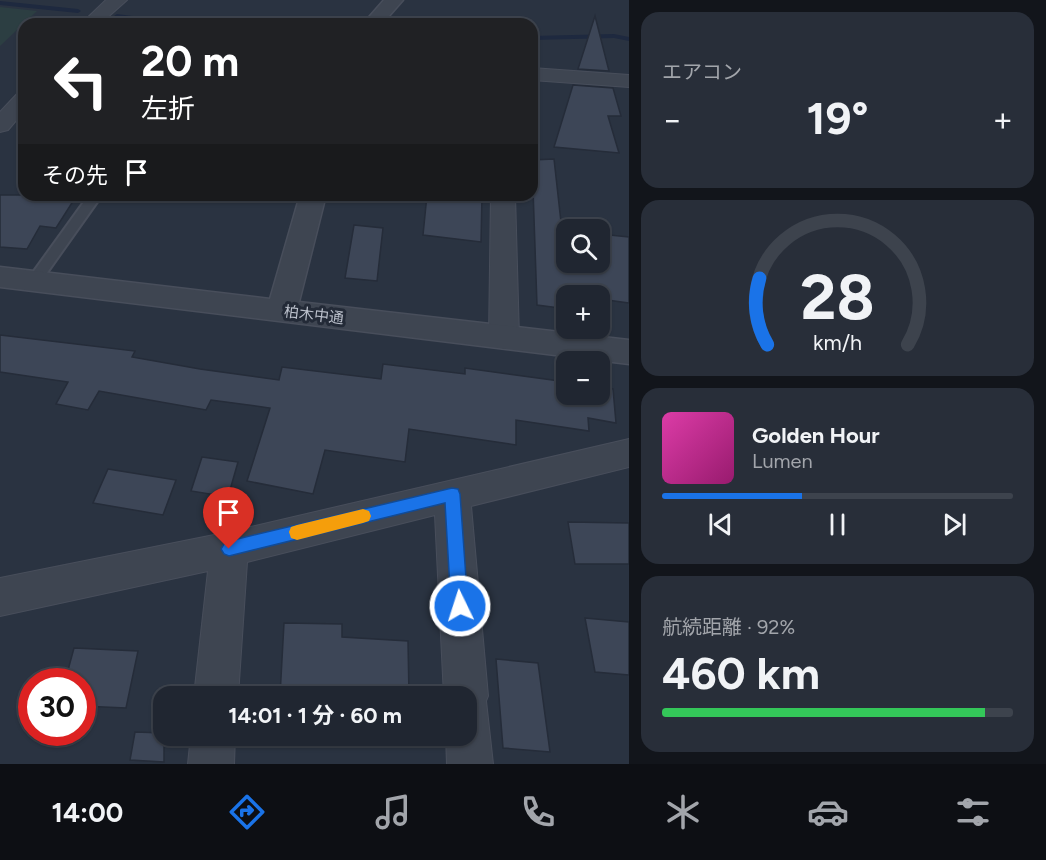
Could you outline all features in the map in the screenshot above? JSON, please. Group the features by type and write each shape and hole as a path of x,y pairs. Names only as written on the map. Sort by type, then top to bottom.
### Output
{"street":[{"path":"96,18 110,4 119,0"},
{"path":"378,18 394,0"},
{"path":"538,74 629,81"},
{"path":"0,126 18,105"},
{"path":"282,311 311,201"},
{"path":"503,201 504,338"},
{"name":"柏木中通","path":"0,277 629,352"},
{"path":"0,597 229,549 629,453"},
{"path":"452,494 465,686"},
{"path":"217,686 229,549"},
{"path":"211,764 212,746"},
{"path":"469,746 470,764"}],"lane":[{"path":"34,281 92,201"}],"shaded area":[{"path":"0,7 37,11 30,18 18,18 18,29 0,46"}],"building":[{"path":"595,16 609,71 578,69"},
{"path":"573,85 613,88 621,116 608,116 619,153 554,147"},
{"path":"554,159 561,219 556,219 556,273 610,273 610,235 629,237 629,303 610,300 610,285 556,285 556,308 537,305 533,201 538,201 538,160"},
{"path":"0,195 18,195 18,201 73,201 56,228 40,226 27,249 0,247"},
{"path":"426,201 482,201 481,242 423,235"},
{"path":"354,225 383,228 377,281 345,278"},
{"path":"0,335 135,351 132,357 279,380 282,367 381,379 383,364 465,374 465,368 556,380 556,405 610,405 610,389 613,389 616,423 588,418 589,431 516,420 516,445 409,429 405,462 325,450 313,494 247,481 270,408 211,400 206,410 99,391 88,410 56,404 68,382 0,372"},
{"path":"202,457 238,462 228,497 191,491"},
{"path":"108,469 176,480 163,515 93,503"},
{"path":"568,522 629,523 629,564 575,564"},
{"path":"585,618 629,622 629,675 595,672"},
{"path":"284,623 342,624 342,637 408,641 409,686 281,686"},
{"path":"74,648 138,651 126,708 96,707 96,668 69,668"},
{"path":"496,659 538,663 550,752 503,748"},
{"path":"135,732 153,733 153,746 164,746 164,762 130,760"}],"waterway":[{"path":"0,3 78,11"},
{"path":"117,16 132,18"},
{"path":"538,38 614,36 629,39"}],"slow traffic":[{"path":"297,532 363,516"}],"route":[{"path":"229,549 452,494 460,606"}]}
